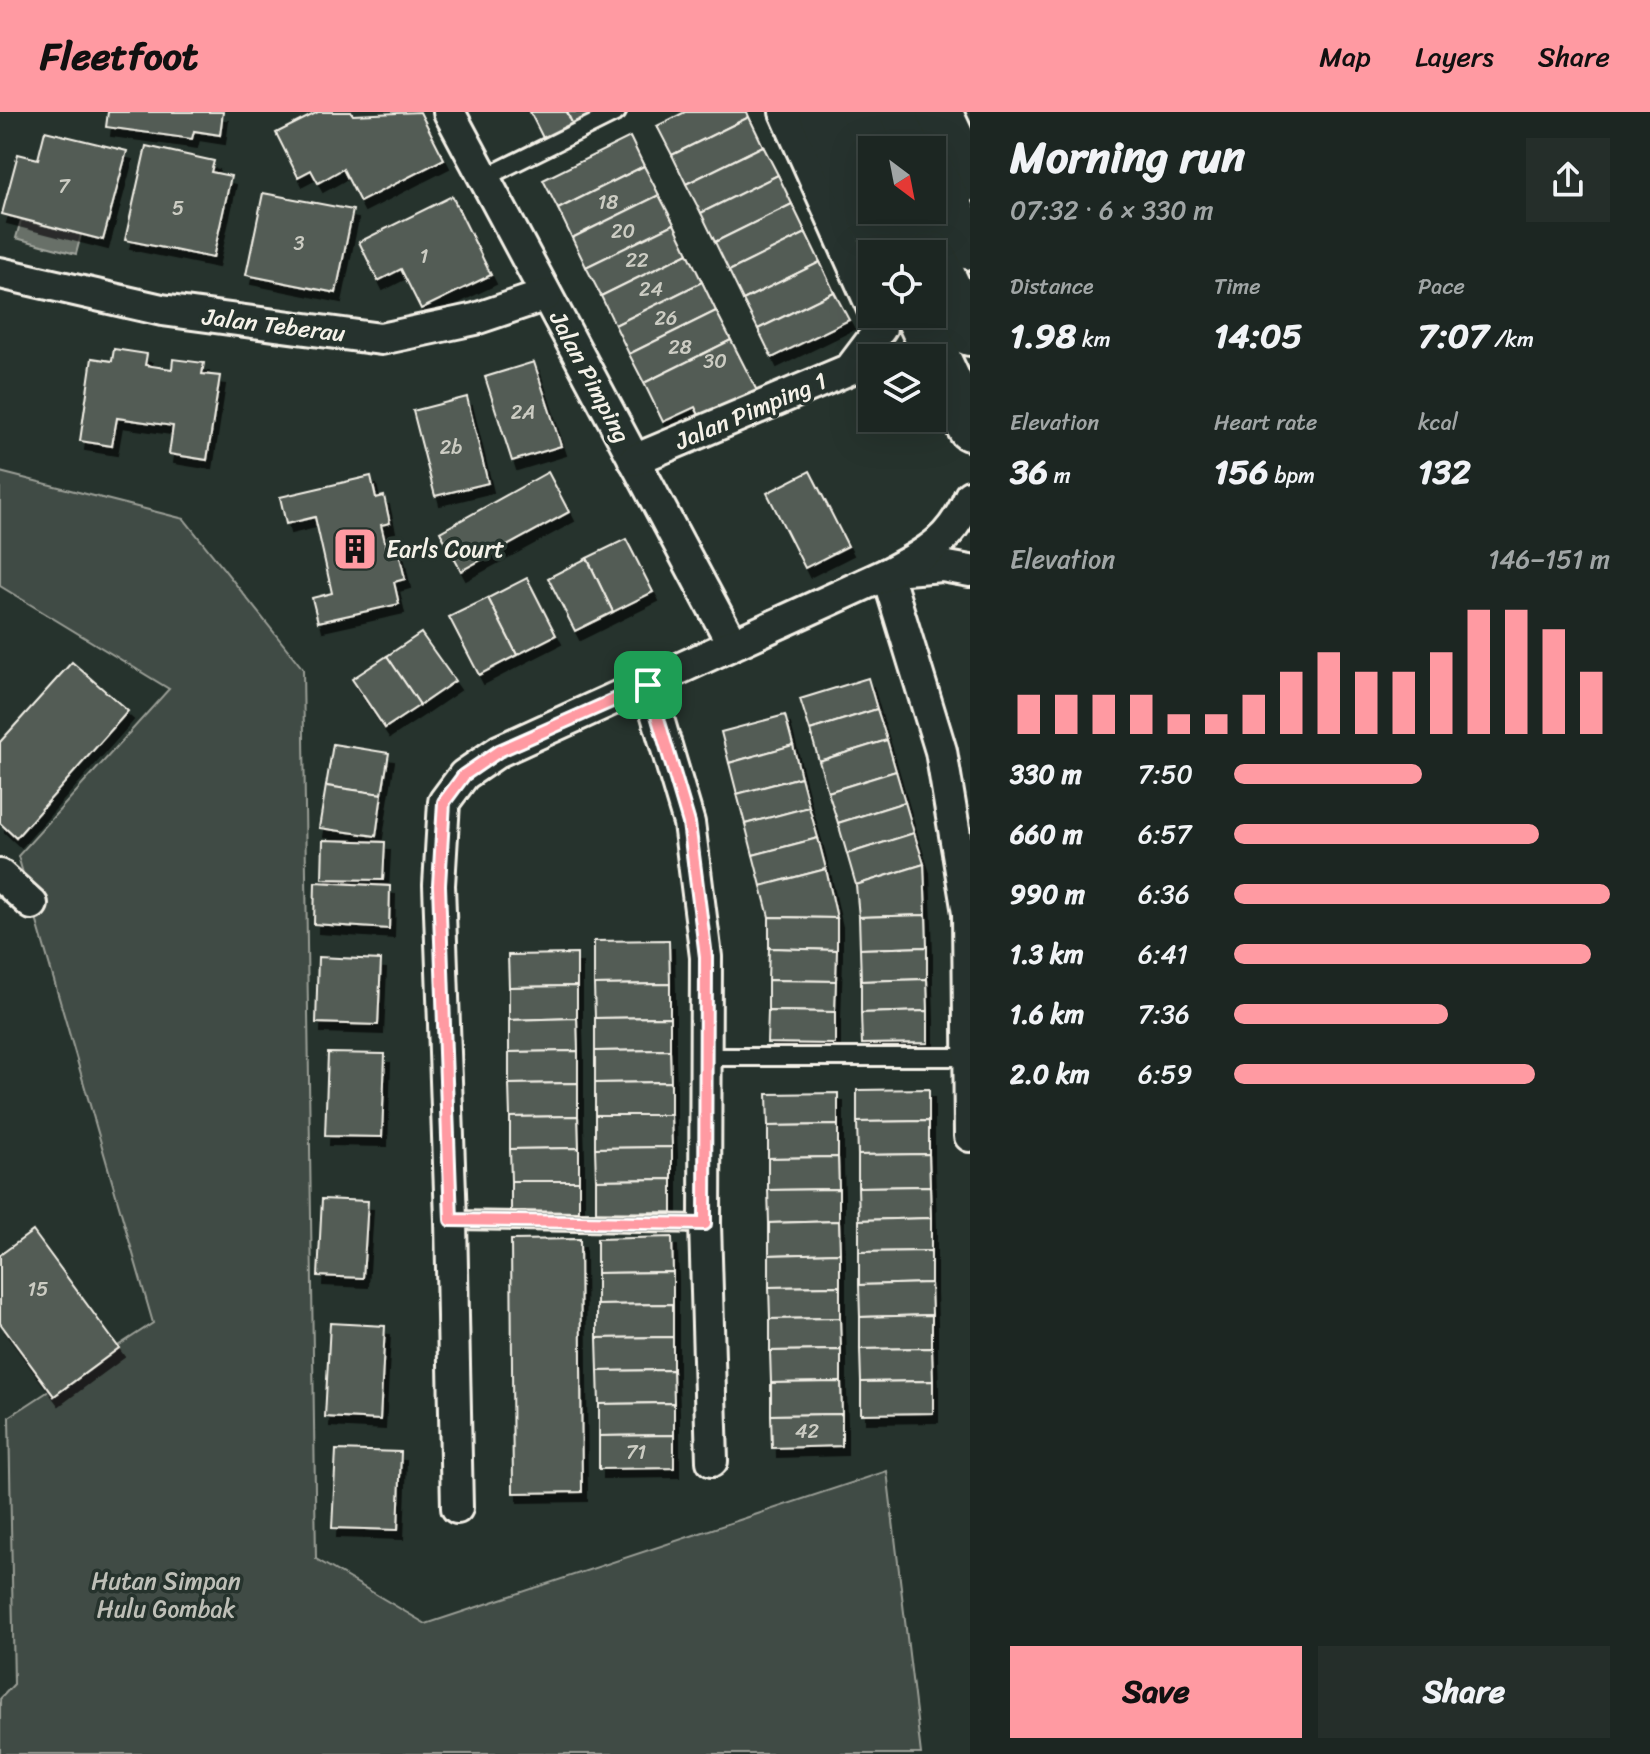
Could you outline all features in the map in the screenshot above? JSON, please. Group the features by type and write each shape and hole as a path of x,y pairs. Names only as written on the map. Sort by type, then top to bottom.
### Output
{"highway":[{"path":"822,112 882,240"},
{"path":"863,112 874,136"},
{"path":"902,112 914,136"},
{"path":"939,112 970,178"},
{"path":"946,199 970,247"},
{"path":"946,283 970,333"},
{"path":"924,328 970,428"}],"street":[{"name":"Jalan Pimping","path":"449,112 732,643"},
{"path":"785,112 858,276"},
{"name":"Jalan Teberau","path":"0,273 162,310 381,339 475,319 546,295"},
{"name":"Jalan Pimping 1","path":"634,460 850,369 881,328"},
{"path":"457,1508 439,885 444,802 464,775 499,751 887,574 937,547 960,519 970,496"},
{"path":"887,574 918,566 970,571"},
{"path":"887,574 941,751 968,913 970,1136"},
{"path":"648,685 689,823 706,957 705,1224 712,1461"},
{"path":"0,875 32,904"}],"lane":[{"path":"484,178 617,112"},
{"path":"706,1057 968,1057"},
{"path":"451,1220 705,1224"}],"green space":[{"name":"Hutan Simpan Hulu Gombak","path":"0,472 184,519 303,669 316,1559 426,1624 887,1471 921,1754 0,1754 0,1699 14,1684 9,1417 153,1323 18,856 169,689 0,586"}],"shaded area":[{"path":"21,220 81,235 76,254 16,238"}],"building":[{"path":"108,112 223,112 220,135 194,131 192,139 106,127"},
{"path":"318,112 351,112 353,115 420,112 444,159 360,202 343,169 318,183 311,170 298,177 276,133"},
{"path":"530,112 567,112 573,125 544,140"},
{"path":"567,112 600,112 573,125"},
{"path":"685,112 747,112 749,117 672,155 657,126"},
{"path":"749,117 763,146 686,184 672,155"},
{"path":"45,131 127,151 103,240 2,214 18,154 38,159"},
{"path":"630,137 644,166 558,209 543,180"},
{"path":"146,146 214,161 211,172 231,176 213,258 125,240"},
{"path":"763,146 778,175 701,213 686,184"},
{"path":"644,166 659,195 572,238 558,209"},
{"path":"778,175 792,204 715,242 701,213"},
{"path":"263,193 353,210 336,293 246,275"},
{"path":"659,195 674,224 586,267 572,238"},
{"path":"452,196 491,275 421,309 401,269 378,281 359,242"},
{"path":"792,204 806,233 729,271 715,242"},
{"path":"674,224 688,253 601,296 586,267"},
{"path":"806,233 820,262 743,300 729,271"},
{"path":"688,253 702,282 615,325 601,296"},
{"path":"820,262 834,292 758,329 743,300"},
{"path":"702,282 716,311 629,354 615,325"},
{"path":"834,292 849,320 772,358 758,329"},
{"path":"716,311 731,340 644,383 629,354"},
{"path":"731,340 757,391 701,419 695,407 663,422 644,383"},
{"path":"114,349 147,354 145,365 172,369 173,359 204,363 202,374 220,376 207,460 169,454 173,426 117,418 112,446 80,441 92,358 112,361"},
{"path":"534,362 561,446 512,461 485,377"},
{"path":"467,397 488,483 435,496 413,411"},
{"path":"810,471 848,546 805,568 767,493"},
{"path":"548,472 569,512 461,571 440,532"},
{"name":"Earls Court","path":"371,476 376,498 384,496 390,523 381,525 387,550 398,548 405,579 394,582 399,604 318,622 312,598 332,593 315,517 286,524 280,497"},
{"path":"626,539 653,592 613,612 587,558"},
{"path":"587,558 613,612 575,631 548,578"},
{"path":"527,578 556,635 517,655 488,598"},
{"path":"488,598 517,655 479,675 449,617"},
{"path":"421,633 455,681 420,705 387,656"},
{"path":"387,656 420,705 385,728 352,679"},
{"path":"72,662 128,711 16,838 0,823 0,742"},
{"path":"868,678 877,709 810,730 800,699"},
{"path":"877,709 887,740 819,761 810,730"},
{"path":"785,715 793,745 729,763 721,732"},
{"path":"887,740 896,771 828,792 819,761"},
{"path":"333,744 389,753 382,794 326,786"},
{"path":"793,745 801,777 737,794 729,763"},
{"path":"896,771 905,802 838,823 828,792"},
{"path":"801,777 809,807 745,824 737,794"},
{"path":"326,786 382,794 376,836 319,828"},
{"path":"905,802 914,833 847,854 838,823"},
{"path":"809,807 818,838 753,855 745,824"},
{"path":"914,833 924,864 856,885 847,854"},
{"path":"818,838 826,869 761,886 753,855"},
{"path":"323,840 385,842 383,880 322,879"},
{"path":"924,864 926,915 859,917 856,885"},
{"path":"826,869 837,918 769,917 761,886"},
{"path":"315,882 390,886 389,929 314,924"},
{"path":"926,915 927,947 860,949 859,917"},
{"path":"769,917 837,918 837,950 769,948"},
{"path":"669,940 670,984 594,985 594,941"},
{"path":"927,947 927,979 861,981 860,949"},
{"path":"769,948 837,950 836,981 768,980"},
{"path":"577,954 577,986 509,987 508,955"},
{"path":"318,957 381,960 378,1025 316,1023"},
{"path":"927,979 928,1011 861,1013 861,981"},
{"path":"768,980 836,981 835,1012 768,1011"},
{"path":"670,984 670,1017 595,1018 594,985"},
{"path":"577,986 577,1018 509,1020 509,987"},
{"path":"768,1011 835,1012 835,1044 767,1043"},
{"path":"928,1011 928,1043 862,1044 861,1013"},
{"path":"670,1017 670,1050 595,1051 595,1018"},
{"path":"577,1018 578,1051 509,1052 509,1020"},
{"path":"670,1050 671,1082 595,1083 595,1051"},
{"path":"578,1051 578,1083 509,1084 509,1052"},
{"path":"328,1053 385,1054 382,1137 325,1136"},
{"path":"671,1082 671,1115 595,1115 595,1083"},
{"path":"578,1083 578,1116 510,1117 509,1084"},
{"path":"929,1089 929,1121 857,1122 857,1090"},
{"path":"838,1093 838,1125 768,1126 767,1094"},
{"path":"595,1115 671,1115 672,1147 595,1148"},
{"path":"578,1116 579,1148 510,1149 510,1117"},
{"path":"929,1121 929,1154 858,1155 857,1122"},
{"path":"838,1125 838,1157 768,1158 768,1126"},
{"path":"672,1147 672,1179 596,1180 595,1148"},
{"path":"579,1148 579,1181 511,1181 510,1149"},
{"path":"929,1154 930,1186 858,1187 858,1155"},
{"path":"838,1157 839,1189 768,1190 768,1158"},
{"path":"672,1179 672,1212 596,1213 596,1180"},
{"path":"511,1181 579,1181 579,1213 511,1214"},
{"path":"930,1186 931,1218 859,1220 858,1187"},
{"path":"839,1189 839,1221 769,1223 768,1190"},
{"path":"322,1199 368,1201 363,1278 318,1276"},
{"path":"931,1218 931,1251 859,1252 859,1220"},
{"path":"839,1221 840,1253 769,1255 769,1223"},
{"path":"33,1231 119,1348 54,1396 0,1323 0,1255"},
{"path":"672,1237 673,1272 597,1273 597,1239"},
{"path":"580,1239 582,1492 513,1493 511,1240"},
{"path":"931,1251 931,1283 859,1285 859,1252"},
{"path":"840,1253 840,1286 769,1287 769,1255"},
{"path":"673,1272 673,1304 597,1305 597,1273"},
{"path":"931,1283 932,1315 860,1317 859,1285"},
{"path":"840,1286 840,1318 770,1319 769,1287"},
{"path":"673,1304 673,1337 597,1338 597,1305"},
{"path":"932,1315 932,1348 860,1349 860,1317"},
{"path":"840,1318 841,1350 770,1351 770,1319"},
{"path":"330,1323 385,1326 380,1420 325,1417"},
{"path":"673,1337 673,1370 598,1371 597,1338"},
{"path":"932,1348 933,1381 861,1382 860,1349"},
{"path":"841,1350 841,1382 771,1383 770,1351"},
{"path":"673,1370 674,1403 599,1404 598,1371"},
{"path":"933,1381 933,1413 861,1414 861,1382"},
{"path":"841,1382 842,1414 771,1415 771,1383"},
{"path":"674,1403 674,1435 599,1436 599,1404"},
{"path":"842,1414 842,1446 772,1448 771,1415"},
{"path":"674,1435 674,1468 599,1469 599,1436"},
{"path":"336,1450 401,1452 398,1530 332,1528"}],"place":[{"name":"Earls Court","path":"355,549"}],"route":[{"path":"648,685 689,823 706,957 705,1224 451,1220 439,885 444,802 464,775 499,751 648,685"}]}
